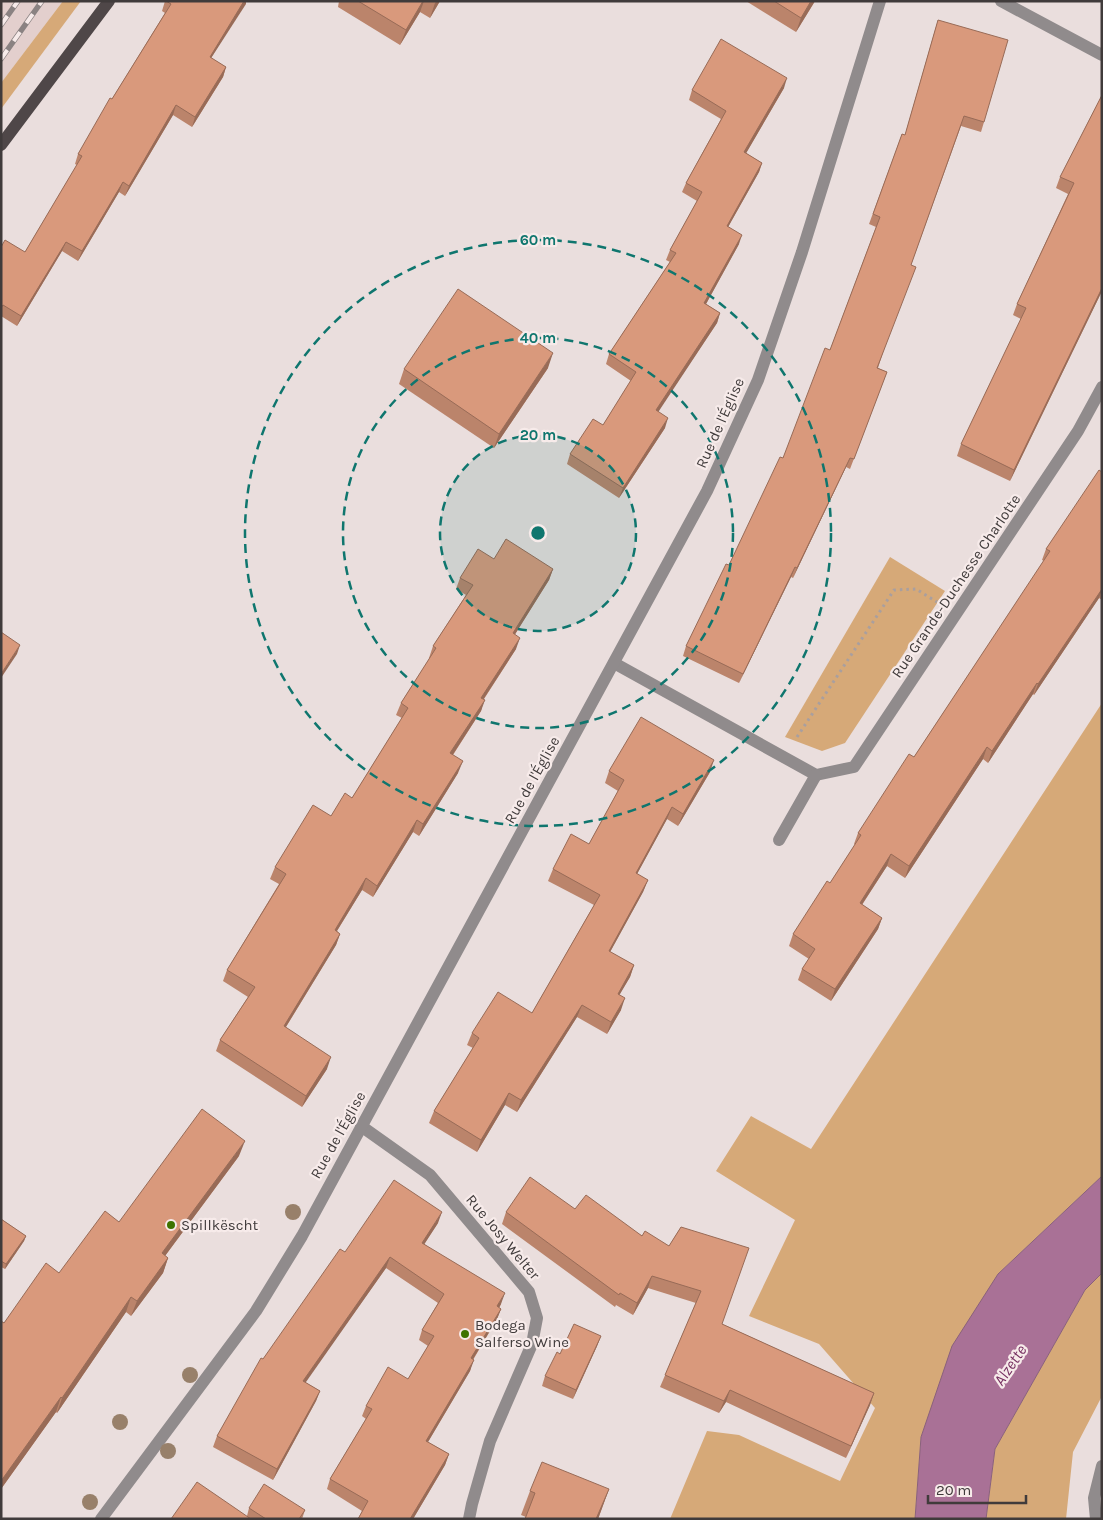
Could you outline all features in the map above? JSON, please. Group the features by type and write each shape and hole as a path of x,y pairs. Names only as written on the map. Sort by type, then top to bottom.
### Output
{"main road":[{"path":"1,145 109,1"}],"street":[{"name":"Rue de l'Église","path":"101,1519 256,1310 302,1236 707,491 758,380 802,252 880,1"},
{"path":"1001,1 1102,55"},
{"name":"Rue Grande-Duchesse Charlotte","path":"816,775 854,767 1078,431 1102,387"},
{"path":"614,663 816,775 778,840"},
{"name":"Rue Josy Welter","path":"361,1126 430,1175 529,1292 537,1318 532,1344 490,1441 469,1519"},
{"path":"1096,1519 1094,1498 1102,1466"}],"path":[{"path":"797,737 894,590 916,589 956,615"}],"shaded area":[{"path":"1,1 63,1 1,83"},
{"path":"63,1 81,1 1,109 1,83"},
{"path":"890,557 945,591 845,743 822,751 785,737"},
{"path":"1102,703 1102,1176 998,1274 921,1437 915,1519 670,1519 707,1431 739,1435 840,1481 875,1408 819,1344 749,1316 795,1220 716,1171 751,1116 811,1149"},
{"path":"1102,1273 1102,1396 1073,1452 1066,1519 986,1519 995,1449 1085,1290"}],"water":[{"name":"Alzette","path":"1102,1176 1102,1273 1085,1290 995,1449 986,1519 915,1519 921,1437 952,1346 998,1274"}],"building":[{"path":"166,1 244,1 210,57 226,67 195,117 176,105 129,186 123,182 82,251 66,242 21,316 3,305 1,308 1,247 5,240 25,252 82,156 78,154 110,98 112,99 171,4"},
{"path":"358,1 423,1 406,30"},
{"path":"774,1 811,1 801,18"},
{"path":"938,20 1008,40 984,122 964,116 911,265 916,267 877,368 887,372 854,459 850,458 743,674 686,646 726,564 729,565 780,457 783,458 825,348 830,350 880,217 873,214 902,134 905,135"},
{"path":"721,39 787,78 744,152 762,163 727,226 742,235 704,303 720,313 656,410 668,418 623,488 570,454 593,419 603,425 636,372 609,354 676,253 670,250 702,192 686,183 726,111 692,90"},
{"path":"1102,95 1102,288 1014,470 961,444 1026,308 1017,304 1074,183 1060,177"},
{"path":"458,289 553,353 499,434 404,369"},
{"path":"1099,470 1102,472 1102,589 992,751 987,747 909,866 891,854 860,903 882,918 835,989 802,969 815,949 793,934 827,881 830,883 861,835 858,833 909,754 914,757 1050,551 1046,549"},
{"path":"506,539 553,569 513,633 520,638 481,698 485,700 450,753 463,761 423,824 417,820 377,886 366,878 335,930 340,934 284,1026 331,1057 306,1096 220,1040 255,987 227,970 286,874 275,867 313,805 331,816 345,793 352,798 408,708 401,703 436,648 433,646 473,585 460,578 478,549 494,559"},
{"path":"1,632 20,645 1,674"},
{"path":"641,717 714,760 683,814 672,807 636,873 648,880 609,951 634,965 618,994 625,998 611,1022 582,1005 521,1100 509,1093 481,1140 434,1111 479,1038 472,1033 498,992 532,1013 600,895 553,869 571,834 589,844 624,780 609,771"},
{"path":"202,1109 245,1141 162,1253 168,1258 137,1301 131,1297 62,1398 1,1481 1,1321 4,1323 46,1263 59,1273 105,1211 119,1222"},
{"path":"530,1177 575,1209 586,1195 642,1236 645,1231 669,1246 681,1227 749,1248 722,1324 874,1393 851,1446 730,1390 724,1401 665,1375 701,1291 652,1276 637,1303 620,1293 619,1295 506,1212"},
{"path":"394,1180 442,1212 422,1243 505,1293 497,1306 501,1309 471,1358 474,1360 426,1441 449,1454 410,1519 358,1519 368,1501 330,1479 372,1409 366,1406 388,1367 408,1379 434,1336 422,1330 444,1294 390,1257 303,1381 320,1391 277,1469 217,1436 261,1358 263,1359 340,1249 345,1252"},
{"path":"1,1219 26,1236 6,1264 1,1261"},
{"path":"574,1324 601,1336 576,1390 545,1376 557,1352 560,1354"},
{"path":"542,1462 609,1489 596,1519 525,1519 535,1493 530,1491"},
{"path":"197,1482 251,1519 171,1519"},
{"path":"264,1484 305,1510 299,1519 266,1519 249,1508"}],"railway":[{"path":"1,25 18,1"},
{"path":"1,59 42,1"}],"place":[{"name":"Spillkëscht","path":"171,1225"},
{"name":"Bodega Salferso Wine","path":"465,1334"}]}
